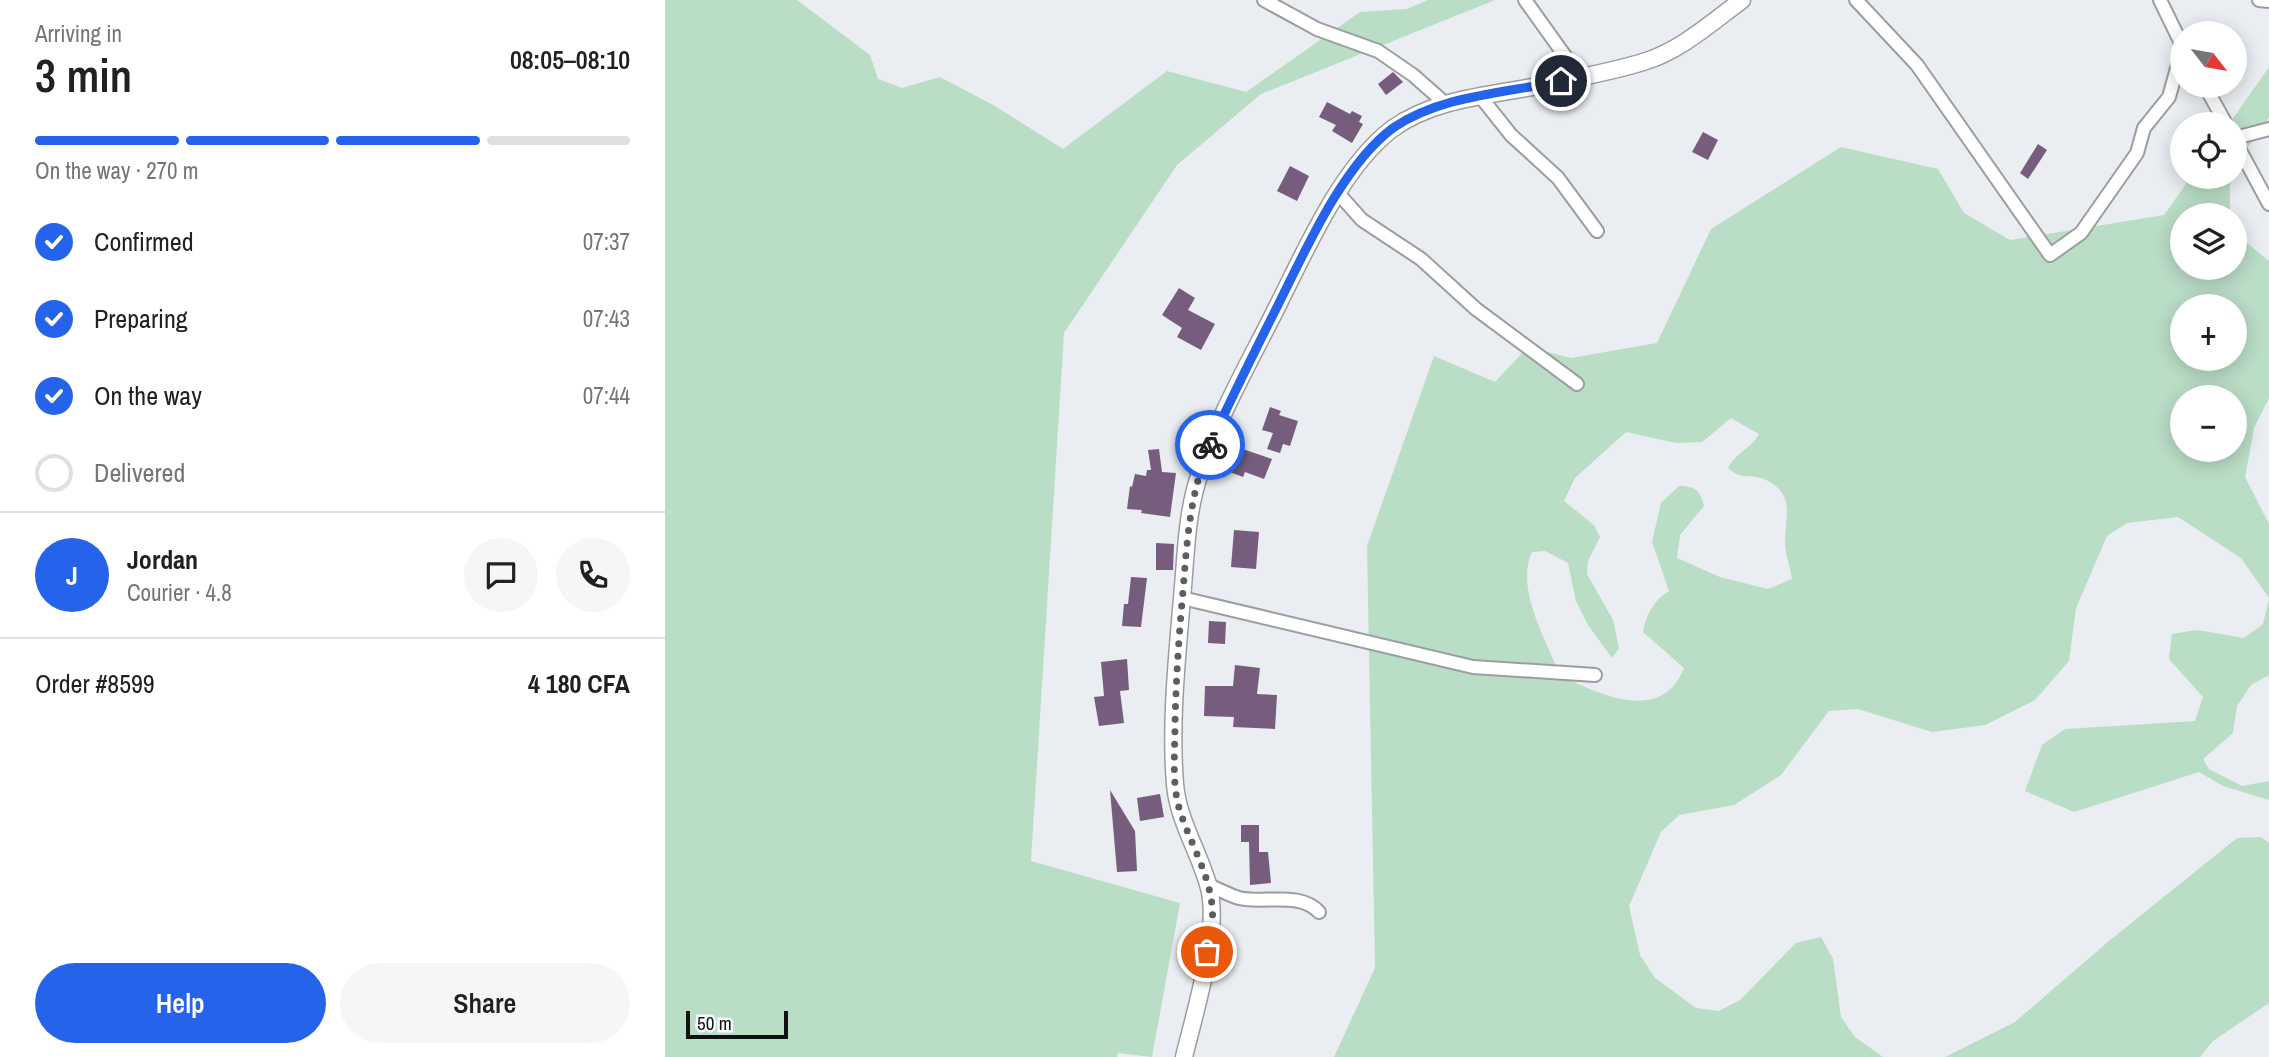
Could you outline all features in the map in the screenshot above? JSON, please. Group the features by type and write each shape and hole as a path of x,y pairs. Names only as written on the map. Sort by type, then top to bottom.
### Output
{"street":[{"path":"1264,0 1317,29 1378,51 1413,75 1447,105"},
{"path":"1525,0 1580,76"},
{"path":"1184,1057 1212,929 1208,885 1178,804 1175,784 1175,697 1190,508 1209,448 1300,261 1338,193 1363,157 1394,128 1412,118 1480,96 1645,62 1680,46 1742,0"},
{"path":"1856,0 1917,65 2050,255 2081,233 2137,153 2144,128 2170,93"},
{"path":"2160,0 2170,21"},
{"path":"2259,0 2269,1"},
{"path":"1480,96 1511,135 1558,178 1597,231"},
{"path":"2247,135 2269,129"},
{"path":"2247,162 2269,204"},
{"path":"1338,193 1362,220 1421,259 1476,309 1577,384"},
{"path":"1182,598 1473,667 1595,676"},
{"path":"1208,885 1239,898 1312,904 1319,912"}],"green space":[{"path":"665,0 797,0 870,55 878,79 902,88 940,77 995,106 1063,149 1167,71 1246,92 1360,12 1407,9 1428,0 1495,0 1261,94 1177,165 1064,333 1031,861 1180,903 1152,1057 1118,1053 1117,1057 665,1057"},
{"path":"2269,67 2269,117 2247,149 2247,112 2237,112"},
{"path":"1841,147 1938,169 1964,213 2010,240 2164,215 2170,207 2170,280 2247,280 2247,243 2269,261 2269,398 2254,428 2245,477 2269,524 2269,598 2241,558 2178,517 2127,523 2107,536 2076,608 2069,661 2035,700 1985,725 1932,732 1858,709 1829,711 1781,775 1734,805 1679,815 1661,832 1629,906 1640,955 1655,978 1696,1008 1719,1011 1740,1000 1796,943 1821,937 1833,959 1841,1017 1855,1037 1883,1057 1334,1057 1375,968 1367,546 1434,356 1495,382 1528,347 1571,358 1657,343 1711,229","holes":["1731,418 1759,434 1728,468 1739,475 1764,479 1774,485 1785,498 1785,546 1792,579 1768,589 1720,577 1677,558 1680,535 1704,506 1696,490 1679,486 1661,503 1652,542 1669,591 1651,608 1643,632 1684,668 1674,685 1661,696 1628,700 1592,690 1560,675 1530,598 1527,581 1532,552 1545,551 1568,563 1576,601 1588,625 1612,658 1619,648 1613,620 1587,574 1588,561 1600,537 1594,525 1564,501 1575,478 1626,432 1676,443 1702,442"]},
{"path":"2182,189 2230,189 2230,203 2173,203"},
{"path":"2269,599 2269,675 2251,685 2237,706 2233,733 2203,759 2209,769 2242,786 2269,781 2269,800 2223,786 2199,772 2074,812 2025,791 2042,745 2065,729 2195,721 2203,697 2169,659 2172,634 2197,630 2244,638 2263,624"},
{"path":"2261,837 2269,843 2269,1003 2213,1041 2200,1057 1945,1057 2015,1022 2109,941 2237,838"}],"building":[{"path":"1393,72 1403,82 1386,95 1378,84"},
{"path":"1327,102 1350,114 1352,111 1362,116 1359,122 1363,124 1352,143 1332,131 1336,125 1319,117"},
{"path":"1703,132 1718,140 1708,160 1692,152"},
{"path":"2038,144 2047,150 2028,179 2020,173"},
{"path":"1290,166 1309,176 1297,201 1277,191"},
{"path":"1179,288 1195,298 1188,310 1215,324 1201,350 1177,337 1182,328 1162,315"},
{"path":"1270,407 1281,411 1279,415 1298,421 1290,446 1283,444 1280,453 1267,449 1273,433 1262,430"},
{"path":"1231,445 1272,459 1264,479 1245,472 1243,477 1222,469"},
{"path":"1159,449 1162,472 1176,473 1170,517 1127,509 1130,486 1132,487 1135,474 1146,476 1147,470 1151,470 1148,450"},
{"path":"1234,530 1259,532 1256,569 1231,567"},
{"path":"1156,543 1174,544 1173,570 1156,570"},
{"path":"1131,577 1147,578 1141,627 1122,626"},
{"path":"1209,621 1226,622 1225,644 1208,643"},
{"path":"1127,659 1129,690 1120,691 1124,723 1099,726 1094,697 1104,696 1101,662"},
{"path":"1235,665 1260,668 1257,694 1277,695 1275,729 1233,727 1234,717 1204,716 1205,686 1233,686"},
{"path":"1110,790 1135,831 1137,871 1117,872"},
{"path":"1160,794 1164,817 1140,821 1137,798"},
{"path":"1241,825 1259,825 1259,852 1268,852 1271,883 1250,885 1249,842 1241,842"}],"way so far":[{"path":"1207,952 1212,929 1212,906 1208,885 1178,804 1175,784 1175,697 1190,508 1210,445"}],"route":[{"path":"1210,445 1300,261 1338,193 1377,142 1394,128 1436,108 1480,96 1561,81"}]}
